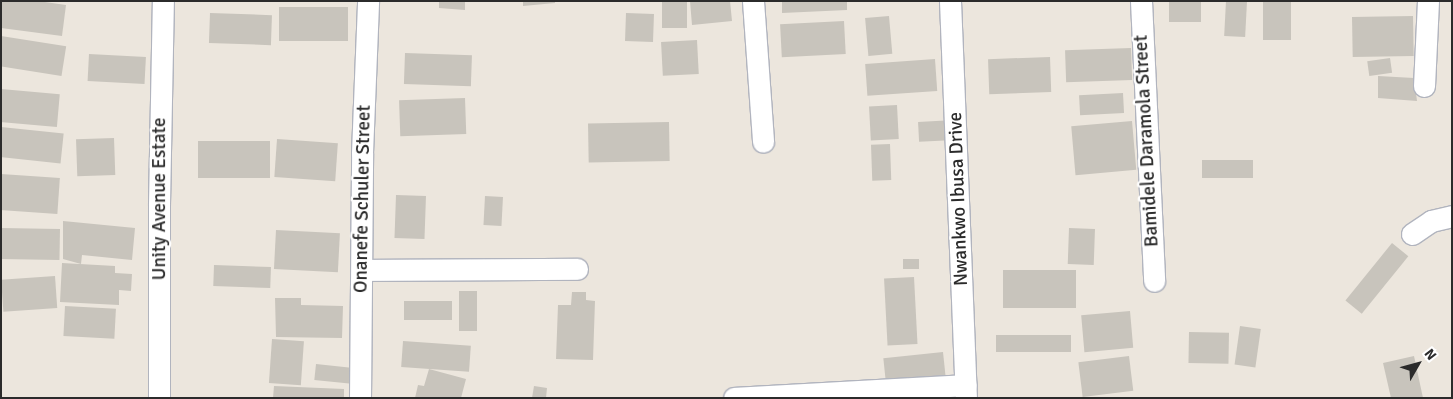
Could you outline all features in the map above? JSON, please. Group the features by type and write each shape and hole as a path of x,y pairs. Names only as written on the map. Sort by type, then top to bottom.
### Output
{"street":[{"name":"Unity Avenue Estate","path":"160,398 159,204 163,1"},
{"name":"Onanefe Schuler Street","path":"360,398 362,154 368,1"},
{"path":"753,1 763,142"},
{"name":"Nwankwo Ibusa Drive","path":"950,1 966,391"},
{"name":"Bamidele Daramola Street","path":"1141,1 1154,281"},
{"path":"1424,86 1428,1"},
{"path":"1412,234 1431,221 1452,216"},
{"path":"362,270 577,269"},
{"path":"734,398 966,391"}],"building":[{"path":"1,1 38,1 66,5 62,36 1,28"},
{"path":"439,1 465,1 465,10 439,8"},
{"path":"523,1 555,1 555,3 523,6"},
{"path":"662,1 687,1 687,28 662,28"},
{"path":"690,1 730,1 732,21 692,25"},
{"path":"782,1 847,1 847,10 782,13"},
{"path":"1169,1 1201,1 1201,22 1169,22"},
{"path":"1226,1 1247,2 1245,37 1224,36"},
{"path":"1263,1 1291,1 1291,40 1263,40"},
{"path":"279,7 348,7 348,41 279,41"},
{"path":"210,13 272,15 271,45 209,43"},
{"path":"626,13 654,14 653,42 625,41"},
{"path":"889,16 892,54 868,56 865,18"},
{"path":"1413,16 1414,56 1353,57 1352,17"},
{"path":"844,21 846,54 782,57 780,24"},
{"path":"1,36 66,46 61,76 1,66"},
{"path":"697,40 699,74 663,76 661,42"},
{"path":"1131,48 1132,80 1066,82 1065,50"},
{"path":"405,53 472,55 471,86 404,84"},
{"path":"89,54 146,57 145,84 88,81"},
{"path":"1050,57 1051,92 989,94 988,59"},
{"path":"1390,58 1392,73 1369,76 1367,61"},
{"path":"935,59 937,91 867,96 865,64"},
{"path":"1378,76 1414,78 1417,101 1378,98"},
{"path":"1,89 60,94 57,127 1,122"},
{"path":"1123,93 1124,113 1080,115 1079,95"},
{"path":"465,98 466,134 400,136 399,100"},
{"path":"897,105 899,139 871,140 869,106"},
{"path":"954,120 955,140 919,142 918,122"},
{"path":"1132,121 1136,170 1076,175 1071,126"},
{"path":"669,122 670,161 589,162 588,123"},
{"path":"1,127 64,134 61,163 1,157"},
{"path":"114,138 115,175 77,176 76,139"},
{"path":"277,139 338,143 335,181 274,177"},
{"path":"198,141 270,141 270,178 198,178"},
{"path":"890,144 891,180 872,181 871,145"},
{"path":"1202,160 1253,160 1253,178 1202,178"},
{"path":"1,174 60,178 57,214 1,210"},
{"path":"396,195 426,196 424,239 394,238"},
{"path":"485,196 503,197 501,226 483,225"},
{"path":"63,221 135,228 132,260 82,255 81,264 63,259"},
{"path":"1,228 60,229 59,260 1,259"},
{"path":"1069,228 1095,229 1094,265 1068,264"},
{"path":"276,230 340,233 338,272 274,269"},
{"path":"1392,243 1408,256 1362,314 1345,301"},
{"path":"903,259 919,259 919,269 903,269"},
{"path":"62,263 115,266 115,273 132,274 131,291 119,290 119,305 60,302"},
{"path":"214,265 271,267 270,288 213,286"},
{"path":"1003,270 1076,270 1076,308 1003,308"},
{"path":"55,276 57,308 3,312 1,280"},
{"path":"914,277 918,344 888,345 884,279"},
{"path":"459,291 477,291 477,331 459,331"},
{"path":"572,292 586,292 586,300 595,301 593,360 556,359 558,305 571,305"},
{"path":"275,298 301,298 301,305 343,306 342,338 276,337"},
{"path":"404,301 452,301 452,320 404,320"},
{"path":"65,306 116,309 114,339 63,336"},
{"path":"1130,311 1133,348 1084,352 1081,315"},
{"path":"1240,326 1261,329 1255,368 1235,365"},
{"path":"1189,332 1229,333 1228,364 1188,363"},
{"path":"996,335 1071,335 1071,352 996,352"},
{"path":"272,339 304,341 301,385 269,383"},
{"path":"403,341 471,346 469,372 401,367"},
{"path":"943,352 946,383 887,389 883,358"},
{"path":"1129,356 1133,391 1083,397 1078,362"},
{"path":"1414,356 1423,398 1391,398 1383,363"},
{"path":"316,364 356,368 354,384 314,380"},
{"path":"429,369 466,379 461,398 415,398 418,385 424,386"},
{"path":"274,386 344,389 344,398 273,398"},
{"path":"534,386 547,388 546,398 532,398"}]}
